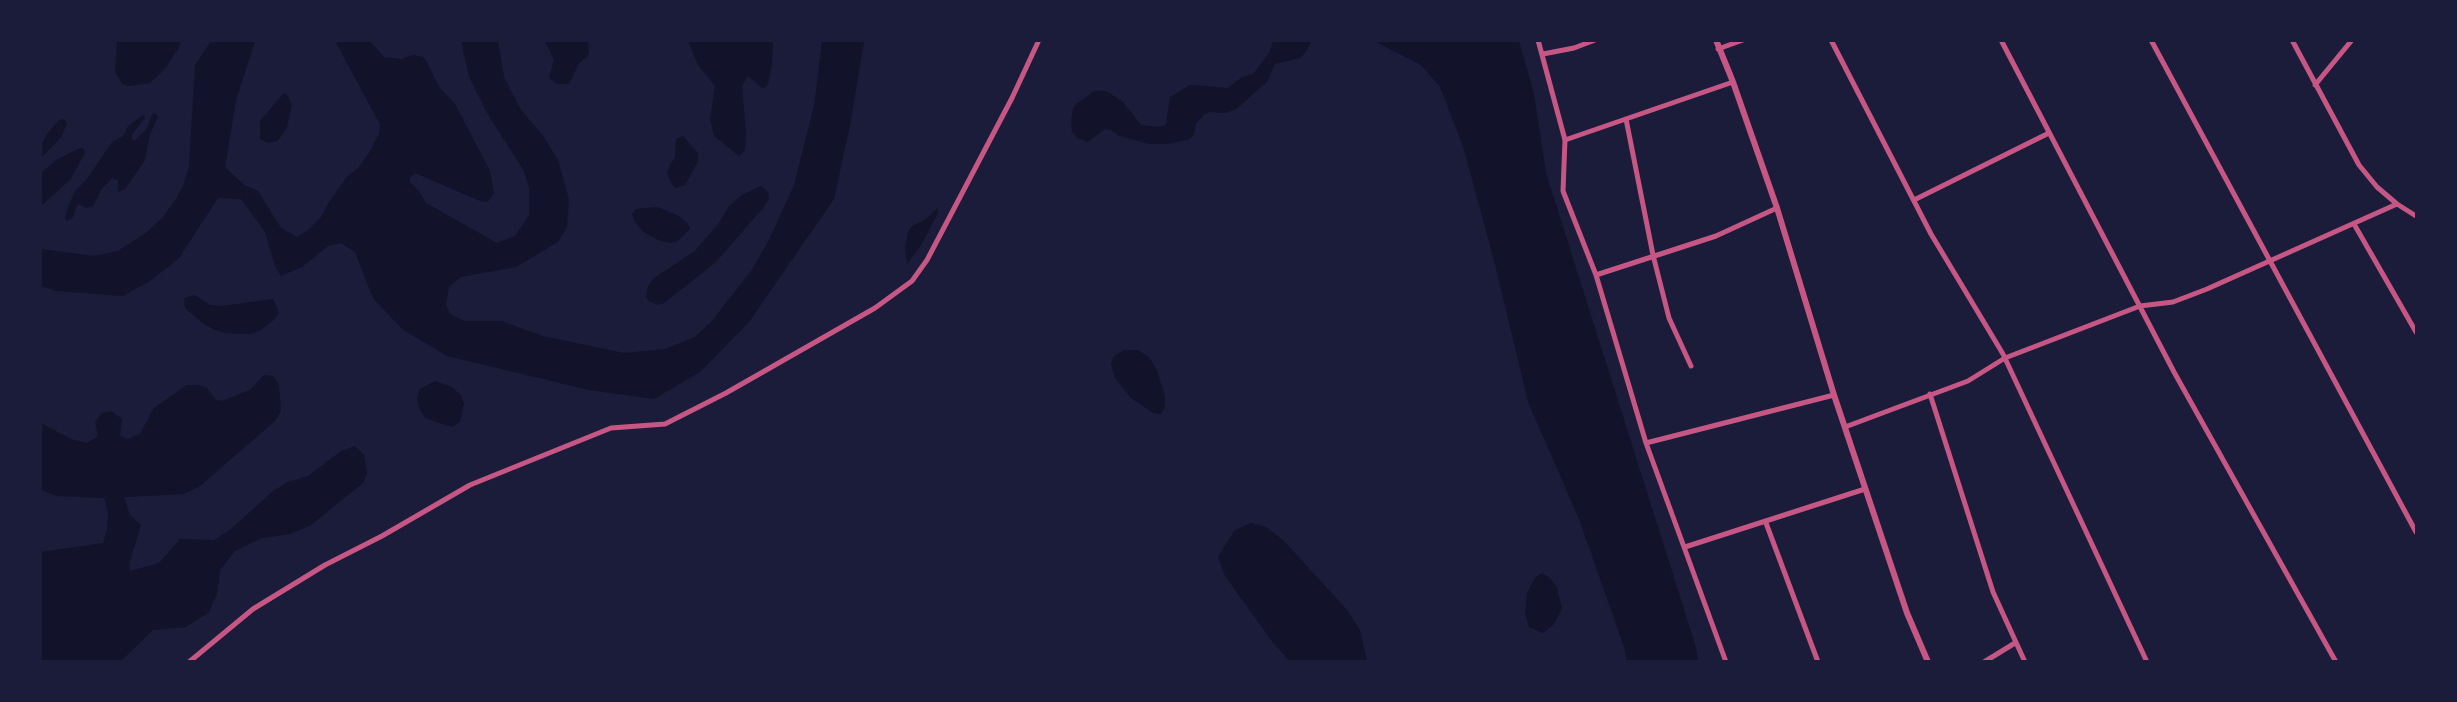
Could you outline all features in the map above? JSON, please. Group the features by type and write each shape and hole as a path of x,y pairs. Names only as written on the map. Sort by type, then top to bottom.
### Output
{"street":[{"path":"189,662 253,609 325,565 470,485 611,428 665,424 726,393 875,308 912,281 927,260 1012,98 1039,40"},
{"path":"1538,40 1565,140 1563,191 1596,275 1646,443 1686,547 1726,662"},
{"path":"1543,54 1574,48 1595,40"},
{"path":"1716,40 1777,208 1834,395 1907,613 1928,662"},
{"path":"1718,49 1743,40"},
{"path":"1831,40 1931,234 2005,358 2147,662"},
{"path":"2001,40 2140,306 2336,662"},
{"path":"2151,40 2416,532"},
{"path":"2292,40 2359,165 2377,187 2416,216"},
{"path":"2315,85 2352,40"},
{"path":"1565,140 1733,82"},
{"path":"1626,119 1653,255 1669,318 1690,366"},
{"path":"1914,200 2049,133"},
{"path":"1845,427 1968,381 2005,358 2140,306 2173,302 2270,263 2397,204"},
{"path":"1596,275 1716,236 1777,208"},
{"path":"2354,224 2416,333"},
{"path":"1930,394 1993,592 2025,662"},
{"path":"1646,443 1834,395"},
{"path":"1686,547 1766,523 1865,489"},
{"path":"1766,523 1818,662"},
{"path":"1984,662 2015,643"}],"shaded area":[{"path":"117,40 181,41 165,69 150,83 129,86 122,84 115,72"},
{"path":"369,40 384,57 402,59 413,55 426,60 439,87 455,104 490,171 494,193 488,202 480,201 415,173 410,177 410,182 426,203 497,243 515,236 529,215 529,188 524,171 487,113 469,77 461,41 498,41 504,77 521,110 544,137 558,160 569,200 567,227 558,242 516,267 461,277 449,287 446,304 450,314 464,321 501,321 543,336 624,353 665,349 695,337 711,322 751,271 769,240 794,185 814,106 822,41 864,41 850,125 834,199 749,322 700,372 654,399 589,390 447,356 402,329 373,298 355,252 341,243 328,246 302,267 281,276 275,266 265,232 241,199 218,198 179,258 150,281 123,296 56,291 41,286 41,249 94,256 118,251 147,232 163,217 176,199 189,167 195,65 211,41 255,41 236,100 225,167 244,185 258,191 281,228 297,237 307,231 321,217 347,177 358,168 379,134 380,124 335,41"},
{"path":"545,41 588,41 589,54 578,65 569,84 557,84 549,78 554,60"},
{"path":"688,41 773,41 768,84 763,89 748,76 742,86 746,134 745,150 739,156 714,136 710,119 715,86 698,65"},
{"path":"1273,41 1311,41 1300,58 1275,64 1267,82 1236,109 1226,113 1205,114 1196,123 1194,134 1190,139 1167,144 1150,144 1119,136 1105,129 1088,142 1077,138 1072,132 1071,120 1074,106 1094,91 1106,91 1122,101 1141,125 1158,127 1166,125 1170,97 1190,85 1228,88 1242,77 1253,74 1269,53"},
{"path":"1374,41 1519,41 1534,94 1546,173 1695,644 1698,661 1627,661 1579,519 1528,402 1496,268 1463,146 1440,87 1421,65"},
{"path":"284,93 292,105 287,127 278,141 268,143 260,139 260,121"},
{"path":"153,113 158,117 150,134 145,160 125,189 118,192 118,180 112,178 101,190 93,206 86,208 79,204 73,217 68,221 65,219 76,190 87,179 112,142 123,136 128,126 143,115 145,118 132,134 134,141 146,130"},
{"path":"64,119 67,123 62,136 42,157 41,146 47,134 59,120"},
{"path":"683,136 698,153 698,161 685,185 676,188 672,185 667,173 675,158 676,139"},
{"path":"80,148 84,149 85,153 70,180 41,206 41,173 56,160"},
{"path":"761,186 768,192 769,199 716,262 664,303 658,305 649,301 646,297 648,286 654,278 695,251 718,224 729,206 742,195"},
{"path":"658,207 679,216 688,224 690,229 677,242 658,240 644,232 635,222 632,214 636,209"},
{"path":"937,208 938,213 920,247 907,264 905,248 908,232 912,226 926,219"},
{"path":"195,295 210,305 222,306 273,299 279,313 261,330 250,334 226,333 201,322 185,308 184,298"},
{"path":"1124,350 1138,350 1149,357 1157,370 1165,397 1165,408 1161,414 1153,413 1131,398 1115,378 1111,364 1114,356"},
{"path":"264,375 273,376 279,384 281,411 275,421 200,486 184,494 124,497 130,515 141,525 129,564 130,571 159,563 180,539 214,540 231,529 273,491 288,482 308,476 341,451 355,446 364,455 367,472 363,483 311,525 291,534 262,538 235,551 220,570 217,594 209,612 186,627 153,630 121,661 41,661 41,552 103,543 107,530 108,512 104,498 57,496 41,490 41,423 71,439 87,443 98,436 95,422 102,413 111,411 122,419 120,436 127,439 140,434 154,408 187,385 207,388 216,400 222,401 250,390"},
{"path":"435,381 452,387 461,395 464,404 460,422 452,427 425,418 419,408 417,399 420,389"},
{"path":"1250,523 1266,527 1284,541 1348,611 1360,630 1367,661 1290,661 1274,644 1225,576 1218,557 1234,531"},
{"path":"1542,573 1550,578 1557,588 1562,608 1554,624 1543,633 1529,627 1525,612 1527,593 1535,578"}]}
